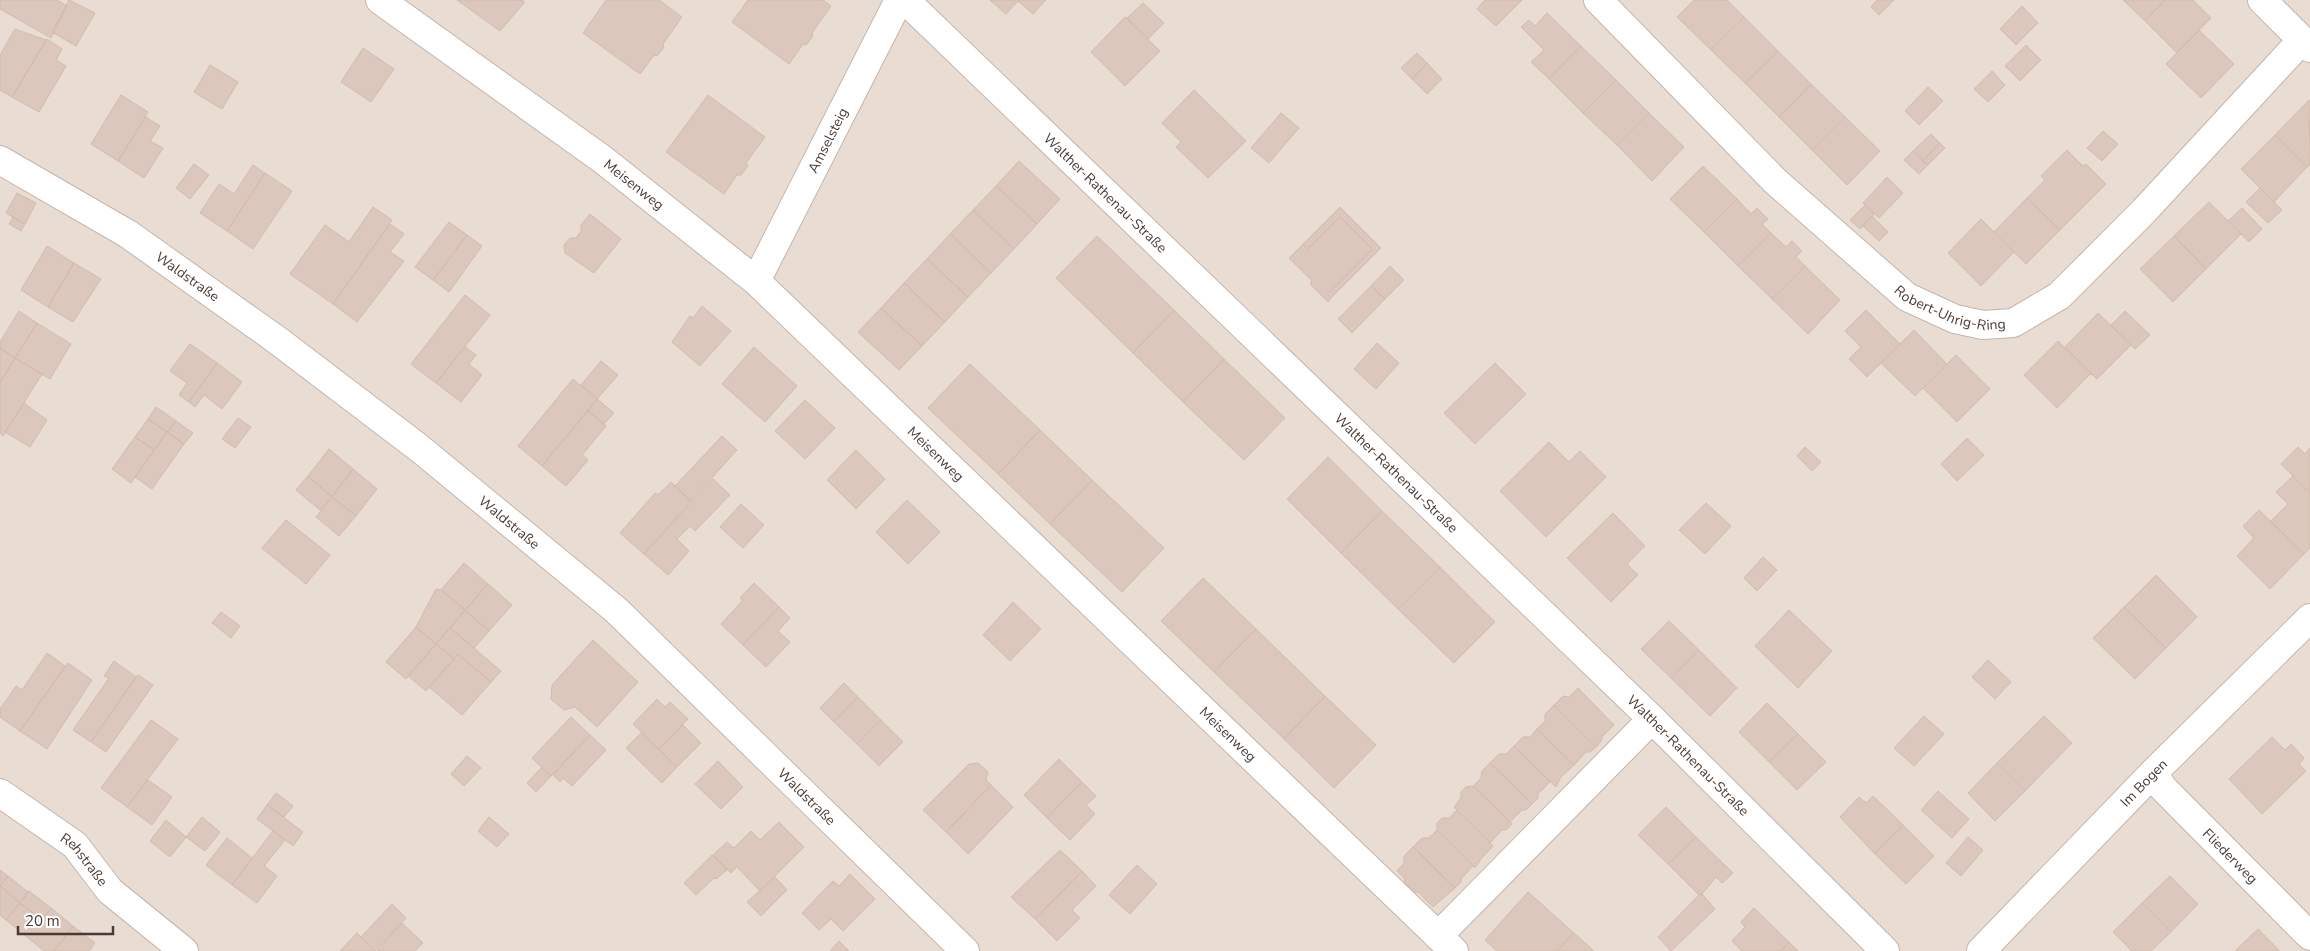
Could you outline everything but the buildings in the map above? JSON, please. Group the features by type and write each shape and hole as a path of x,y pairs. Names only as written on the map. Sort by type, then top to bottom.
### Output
{"street":[{"name":"Meisenweg","path":"380,0 602,159 756,281 1446,943"},
{"name":"Amselsteig","path":"756,281 899,0"},
{"name":"Walther-Rathenau-Straße","path":"906,0 1652,719 1885,951"},
{"name":"Robert-Uhrig-Ring","path":"1598,0 1775,181 1907,297 1955,319 1982,325 2013,324 2059,296 2306,44"},
{"path":"2262,0 2306,44"},
{"name":"Waldstraße","path":"0,160 128,234 278,340 427,454 616,610 965,951"},
{"name":"Im Bogen","path":"1981,951 2154,772 2310,618"},
{"path":"1446,943 1652,719"},
{"name":"Fliederweg","path":"2154,772 2162,787 2310,936"},
{"name":"Rehstraße","path":"0,793 75,845 110,891 184,951"}],"shaded area":[{"path":"0,0 2310,0 2310,951 0,951"}]}
